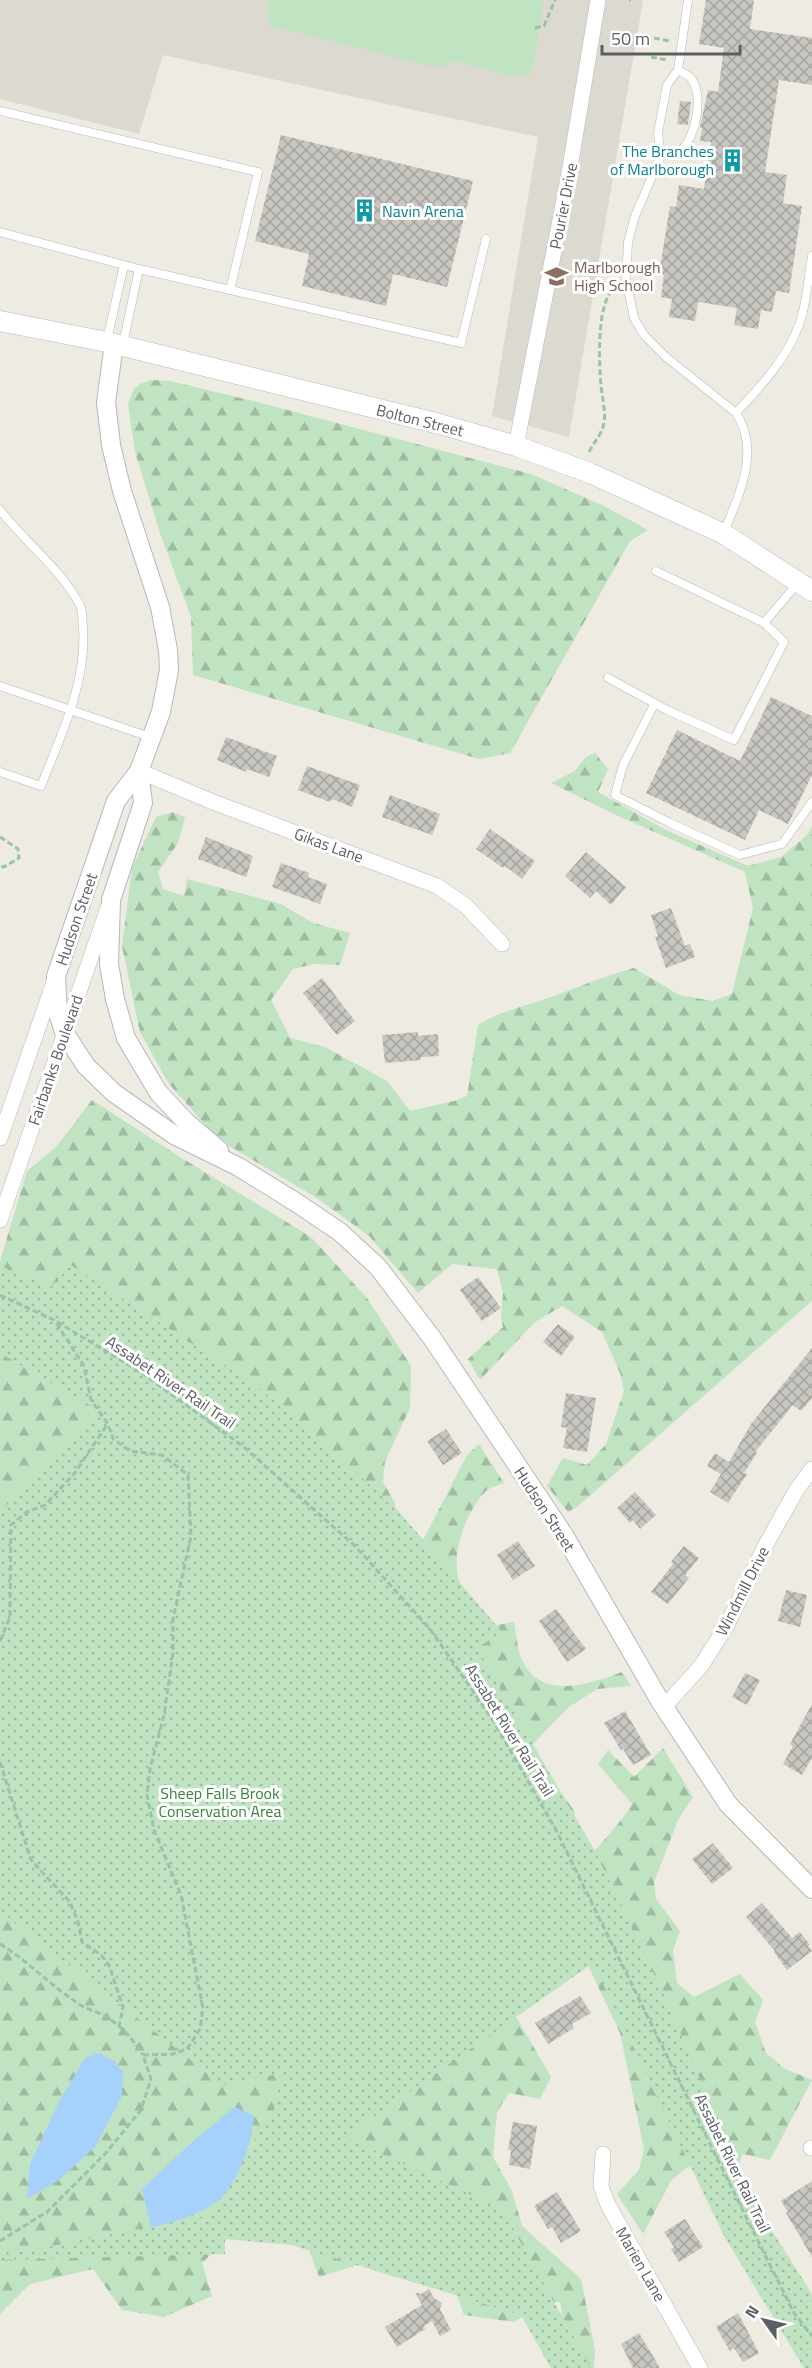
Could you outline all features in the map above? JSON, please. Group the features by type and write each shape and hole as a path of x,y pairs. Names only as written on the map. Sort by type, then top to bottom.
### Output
{"main road":[{"name":"Bolton Street","path":"0,321 115,344 429,422 516,446 590,473 724,534 805,587"}],"street":[{"name":"Pourier Drive","path":"516,446 570,170 598,0"},
{"name":"Hudson Street","path":"115,344 109,370 106,402 111,445 122,491 160,607 168,650 169,670 161,712 152,738 139,771 117,801 56,976 58,1013 64,1032 86,1066 114,1094 174,1135 238,1167 340,1232 378,1267 400,1292 564,1535 664,1707 728,1804 812,1888"},
{"name":"Hudson Street","path":"139,771 143,803 111,900 109,943 111,981 119,1018 126,1038 158,1092 185,1121 238,1167"},
{"name":"Gikas Lane","path":"139,771 213,802 437,886 466,906 502,944"},
{"name":"Fairbanks Boulevard","path":"0,1220 111,900"},
{"name":"Fairbanks Boulevard","path":"0,1138 56,976"},
{"name":"Windmill Drive","path":"664,1707 701,1666 712,1650 727,1625 764,1548 797,1489 812,1469"},
{"name":"Marien Lane","path":"603,2154 601,2186 608,2205 700,2368"}],"lane":[{"path":"688,0 678,70 667,85 658,133 661,156 635,216 628,242 626,279 634,318 655,348 736,413 741,420 748,442 747,463 742,487 724,534"},
{"path":"661,156 677,154 687,145 694,127 698,93 690,77 678,70"},
{"path":"0,111 258,172 230,290"},
{"path":"0,232 124,266 461,343 486,239"},
{"path":"736,413 770,376 790,345 800,324 812,255"},
{"path":"115,344 124,266"},
{"path":"115,344 139,269"},
{"path":"0,510 64,580 81,607 83,654 71,709 41,786 0,772"},
{"path":"608,678 734,740 784,642 765,623 656,571"},
{"path":"765,623 805,587"},
{"path":"0,686 152,738"},
{"path":"655,703 623,765 615,795 740,855 782,844 812,802"}],"path":[{"path":"535,28 544,26 555,0"},
{"path":"651,57 668,60 672,41 654,38"},
{"path":"589,452 601,433 604,421 600,371 601,330 608,292 616,286"},
{"path":"0,837 18,849 19,858 4,867 0,866"},
{"name":"Assabet River Rail Trail","path":"0,1295 54,1320 142,1373 244,1447 356,1546 430,1629 494,1722 556,1830 794,2313 812,2336"},
{"path":"54,1320 84,1366 91,1400 108,1424 113,1439 130,1451 162,1455 188,1474 191,1536 173,1618 173,1653 164,1715 150,1769 147,1795 154,1830 181,1895 203,2008 200,2029 187,2049 173,2054 143,2055"},
{"path":"0,1641 10,1617 11,1525 27,1512 45,1504 74,1474 108,1424"},
{"path":"0,1762 31,1860 70,1902 78,1922 82,1942 101,1955 109,1965 123,2007 120,2027"},
{"path":"0,1944 79,2004 108,2018 130,2035 143,2055 151,2079 141,2110 105,2154 47,2212 0,2241"}],"shaded area":[{"name":"Marlborough High School","path":"0,0 643,0 569,437 492,416 538,137 163,55 139,134 0,99"}],"green space":[{"path":"269,0 544,0 532,73 516,77 454,61 438,68 268,25"},
{"path":"151,380 170,381 257,402 531,474 602,505 648,530 630,541 510,753 479,759 193,675 191,617 160,533 135,452 128,404 134,389"},
{"path":"595,753 608,769 598,792 668,831 748,866 781,857 807,835 812,826 812,1301 577,1507 568,1512 547,1486 563,1458 587,1465 606,1444 624,1391 620,1373 602,1332 562,1306 535,1322 480,1380 468,1359 503,1327 501,1317 503,1293 497,1269 452,1264 418,1293 369,1236 314,1196 219,1140 169,1084 140,1032 122,946 132,868 156,817 173,812 185,817 178,843 158,872 163,889 184,896 187,879 281,904 313,923 350,933 340,965 314,964 293,969 271,1000 290,1038 325,1047 387,1081 410,1111 467,1096 478,1025 504,1012 634,968 679,995 712,1001 732,994 753,908 745,872 616,815 551,783 575,771 586,757"},
{"path":"92,1100 311,1237 367,1298 411,1366 410,1408 385,1461 383,1482 395,1503 395,1541 419,1548 467,1455 479,1444 504,1483 489,1489 480,1498 468,1517 460,1539 457,1561 458,1579 469,1601 490,1626 514,1622 520,1655 528,1670 538,1679 564,1686 579,1685 622,1672 631,1686 597,1689 569,1707 529,1748 575,1812 571,1836 593,1853 632,1804 598,1764 608,1750 634,1777 663,1748 693,1797 678,1820 654,1882 656,1899 680,1931 673,1950 677,1983 694,1997 740,1974 763,2000 755,2022 766,2053 785,2069 812,2080 770,2160 743,2154 724,2200 700,2164 686,2168 671,2181 643,2234 617,2194 639,2170 644,2149 620,2033 572,1931 508,2003 551,2077 540,2099 509,2093 497,2112 493,2157 512,2191 522,2226 581,2279 595,2350 594,2368 568,2368 571,2361 560,2302 543,2303 514,2322 464,2315 453,2284 374,2260 319,2277 302,2232 235,2231 202,2263 212,2296 164,2317 122,2310 93,2269 30,2284 0,2314 0,1261 27,1171 56,1147"},
{"name":"Sheep Falls Brook Conservation Area","path":"71,1265 257,1386 394,1506 502,1632 477,1648 595,1851 665,1997 749,2194 812,2294 812,2368 804,2368 724,2236 593,1963 345,2137 502,2209 591,2368 551,2368 521,2315 291,2245 225,2239 225,2254 0,2260 0,2256 210,2215 275,2106 282,2073 223,2085 0,1911 0,1511 101,1412 0,1353 0,1266 51,1287"}],"water":[{"path":"100,2053 114,2061 123,2072 122,2096 95,2147 59,2180 27,2199 30,2164 59,2102 85,2058"},
{"path":"235,2107 254,2116 244,2160 227,2191 221,2198 197,2213 151,2227 142,2189 191,2143"}],"building":[{"name":"The Branches of Marlborough","path":"706,0 754,0 750,29 812,38 812,85 779,80 765,172 787,175 783,203 802,206 789,293 776,291 772,312 761,310 758,329 734,325 737,308 698,302 695,321 669,317 672,299 661,297 664,275 659,274 670,206 676,207 679,185 704,189 711,142 700,141 702,128 700,127 708,90 718,92 724,48 699,44"},
{"path":"680,101 691,102 688,125 677,124"},
{"name":"Navin Arena","path":"281,135 473,181 447,287 393,274 386,306 302,286 309,254 255,241"},
{"path":"771,697 812,716 812,775 788,824 759,810 745,840 646,793 677,730 740,761"},
{"path":"226,737 277,756 269,777 247,769 246,772 217,760"},
{"path":"307,766 360,785 352,807 332,799 330,802 298,790"},
{"path":"390,795 440,814 432,835 382,817"},
{"path":"490,829 535,861 522,879 476,849"},
{"path":"206,837 253,856 246,877 198,859"},
{"path":"586,852 626,887 611,905 596,891 590,898 565,876"},
{"path":"281,863 309,873 308,877 327,884 320,904 272,887"},
{"path":"671,908 685,946 690,944 695,957 666,968 655,937 658,936 651,915"},
{"path":"322,978 355,1021 337,1035 303,993"},
{"path":"418,1032 418,1036 438,1034 439,1056 385,1063 382,1035"},
{"path":"478,1277 501,1308 482,1321 460,1290"},
{"path":"558,1324 575,1337 561,1356 543,1342"},
{"path":"812,1348 812,1398 801,1411 793,1405 755,1452 757,1453 744,1473 747,1474 728,1503 710,1492 721,1474 707,1466 715,1453 729,1462 751,1424"},
{"path":"566,1393 596,1398 587,1452 563,1448 567,1428 561,1427"},
{"path":"446,1429 462,1453 443,1465 427,1441"},
{"path":"635,1492 656,1515 640,1529 633,1520 630,1523 617,1508"},
{"path":"518,1541 535,1566 513,1580 497,1555"},
{"path":"684,1546 699,1558 685,1575 689,1578 668,1604 651,1592"},
{"path":"786,1590 807,1595 800,1627 778,1621"},
{"path":"556,1609 586,1649 567,1662 539,1621"},
{"path":"745,1673 760,1680 747,1705 732,1697"},
{"path":"812,1704 812,1758 802,1775 783,1764 793,1746 790,1744"},
{"path":"625,1711 651,1755 633,1765 604,1723"},
{"path":"713,1843 733,1868 712,1884 692,1859"},
{"path":"762,1903 792,1938 800,1932 810,1945 808,1946 812,1951 787,1970 775,1951 746,1917"},
{"path":"580,1996 591,2013 572,2024 574,2028 548,2044 535,2023"},
{"path":"513,2122 537,2126 530,2169 509,2165 511,2150 508,2150"},
{"path":"812,2181 812,2257 781,2201"},
{"path":"557,2192 581,2231 561,2243 552,2227 548,2229 534,2206"},
{"path":"685,2219 703,2247 679,2262 671,2249 674,2247 664,2232"},
{"path":"429,2289 434,2298 442,2303 440,2309 451,2330 440,2336 432,2321 424,2326 425,2329 397,2347 385,2327 422,2305 415,2292 421,2294"},
{"path":"738,2313 759,2353 743,2362 734,2348 730,2351 716,2327"},
{"path":"639,2333 660,2368 633,2368 621,2344"}],"place":[{"name":"The Branches of Marlborough","path":"732,160"},
{"name":"Navin Arena","path":"364,211"},
{"name":"Marlborough High School","path":"556,276"}]}
